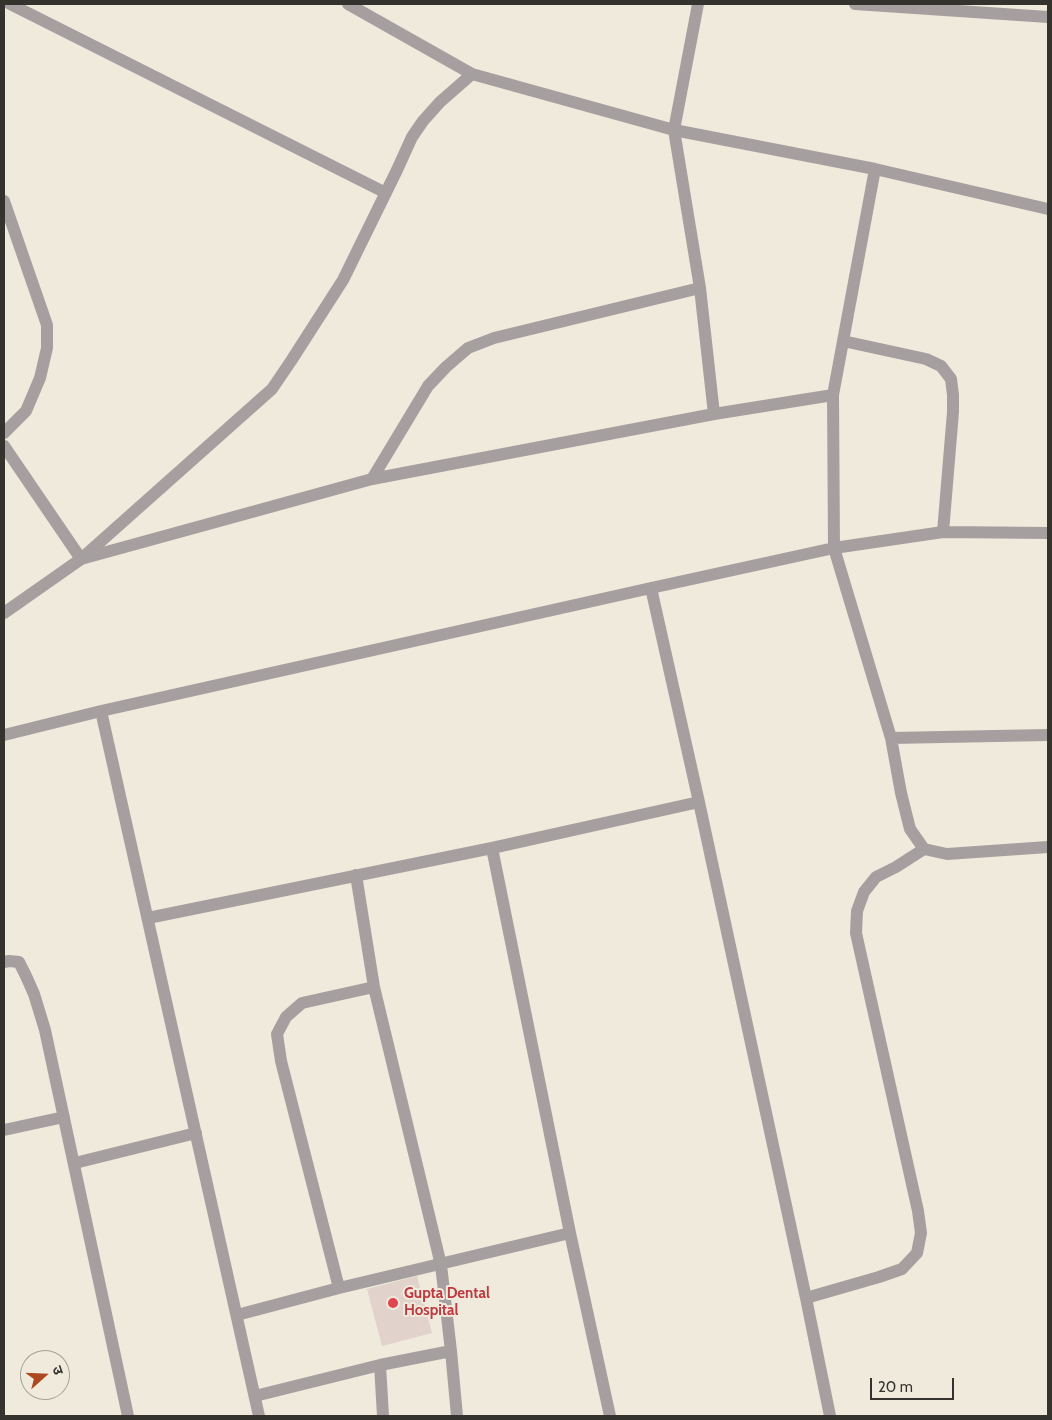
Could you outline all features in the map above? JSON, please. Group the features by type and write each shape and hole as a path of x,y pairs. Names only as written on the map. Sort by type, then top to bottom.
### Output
{"street":[{"path":"10,4 386,193"},
{"path":"350,4 472,74 674,130 875,169 1048,209"},
{"path":"698,4 674,130 700,288 714,414"},
{"path":"855,4 910,6 1048,17"},
{"path":"4,613 80,559 272,389 343,280 412,137 440,102 472,74"},
{"path":"875,169 833,395 834,548 891,738 910,829 924,848 947,854 1048,847"},
{"path":"4,201 47,325 47,348 40,378 26,411 4,433"},
{"path":"372,479 428,386 468,348 494,338 700,288"},
{"path":"843,341 926,359 941,366 951,379 953,412 943,532"},
{"path":"80,559 372,479 714,414 833,395"},
{"path":"4,446 80,559"},
{"path":"4,735 101,711 834,548 943,532 1048,533"},
{"path":"651,588 699,802 830,1416"},
{"path":"101,711 260,1416"},
{"path":"891,738 1048,735"},
{"path":"148,918 492,848 699,802"},
{"path":"492,848 570,1233 610,1416"},
{"path":"806,1298 902,1269 917,1253 921,1233 918,1211 856,933 857,911 864,892 876,878 924,848"},
{"path":"356,875 374,988 441,1265 452,1351 457,1416"},
{"path":"4,962 19,962 34,994 45,1030 128,1416"},
{"path":"340,1288 281,1061 277,1034 286,1017 302,1003 374,988"},
{"path":"4,1130 64,1118"},
{"path":"75,1163 196,1133"},
{"path":"237,1315 340,1288 570,1233"},
{"path":"255,1396 380,1365 452,1351"},
{"path":"380,1365 383,1416"}],"building":[{"path":"417,1276 432,1333 382,1346 367,1289"}],"place":[{"name":"Gupta Dental Hospital","path":"393,1303"}]}
